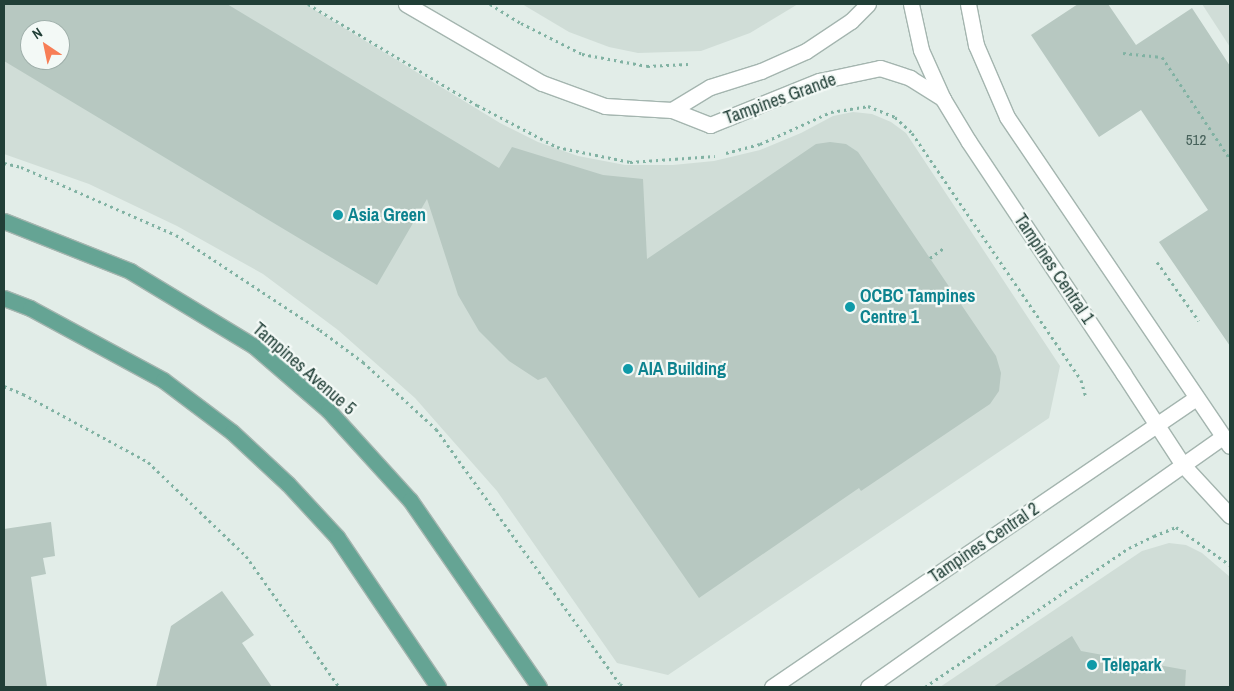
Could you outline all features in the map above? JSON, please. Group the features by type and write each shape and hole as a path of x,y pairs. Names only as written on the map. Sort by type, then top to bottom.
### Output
{"main road":[{"name":"Tampines Avenue 5","path":"4,221 130,271 254,346 328,410 410,500 539,687"},
{"path":"4,298 30,308 163,380 232,432 288,484 337,537 438,687"}],"street":[{"name":"Tampines Grande","path":"406,4 542,83 605,106 672,110 710,125 819,81 880,68 910,78 943,99"},
{"name":"Tampines Grande","path":"672,110 710,88 761,71 806,52 851,22 868,4"},
{"name":"Tampines Central 1","path":"911,4 921,50 943,99 969,142 1158,426 1182,466 1230,516"},
{"path":"868,687 1182,466 1227,442 1007,117 976,45 968,4"},
{"name":"Tampines Central 2","path":"772,687 1158,426 1196,398"}],"path":[{"path":"308,4 477,105 557,147 630,162 712,157 760,144 831,112 868,106 895,117 912,133 1081,380 1086,397"},
{"path":"490,4 520,23 582,54 647,66 673,66 695,62"},
{"path":"1123,53 1162,57 1230,159"},
{"path":"930,258 944,248"},
{"path":"1157,262 1199,322"},
{"path":"4,386 23,394 148,462 246,556 339,687"},
{"path":"925,687 1129,548 1176,527 1230,565"}],"shaded area":[{"path":"4,4 305,4 500,123 538,142 578,156 625,165 673,165 714,161 760,150 801,133 833,116 853,112 872,114 891,122 906,133 1060,366 1049,418 668,675 617,663 497,491 415,398 338,330 263,274 177,226 89,184 4,154"},
{"path":"522,4 798,4 750,33 701,51 638,53 609,47 569,32"},
{"path":"1202,4 1230,4 1230,47"},
{"path":"1169,543 1186,545 1202,553 1230,577 1230,687 940,687 1142,551"}],"building":[{"path":"4,4 227,4 499,168 512,147 603,175 643,179 647,259 816,144 830,142 846,144 858,152 996,356 1001,373 999,391 990,404 861,491 859,488 699,598 546,377 538,380 509,361 479,331 458,295 427,199 377,285 4,61"},
{"path":"1078,4 1108,4 1136,45 1192,8 1230,66 1230,346 1159,242 1208,210 1141,110 1099,137 1031,35"},
{"path":"51,522 55,556 43,558 46,574 31,577 47,687 4,687 4,529"},
{"path":"222,591 254,635 242,643 272,687 156,687 171,626"},
{"name":"Telepark","path":"1072,636 1081,651 1186,670 1185,687 993,687"}],"place":[{"name":"Asia Green","path":"338,215"},
{"name":"OCBC Tampines Centre 1","path":"850,307"},
{"name":"AIA Building","path":"628,369"},
{"name":"Telepark","path":"1092,665"}]}
